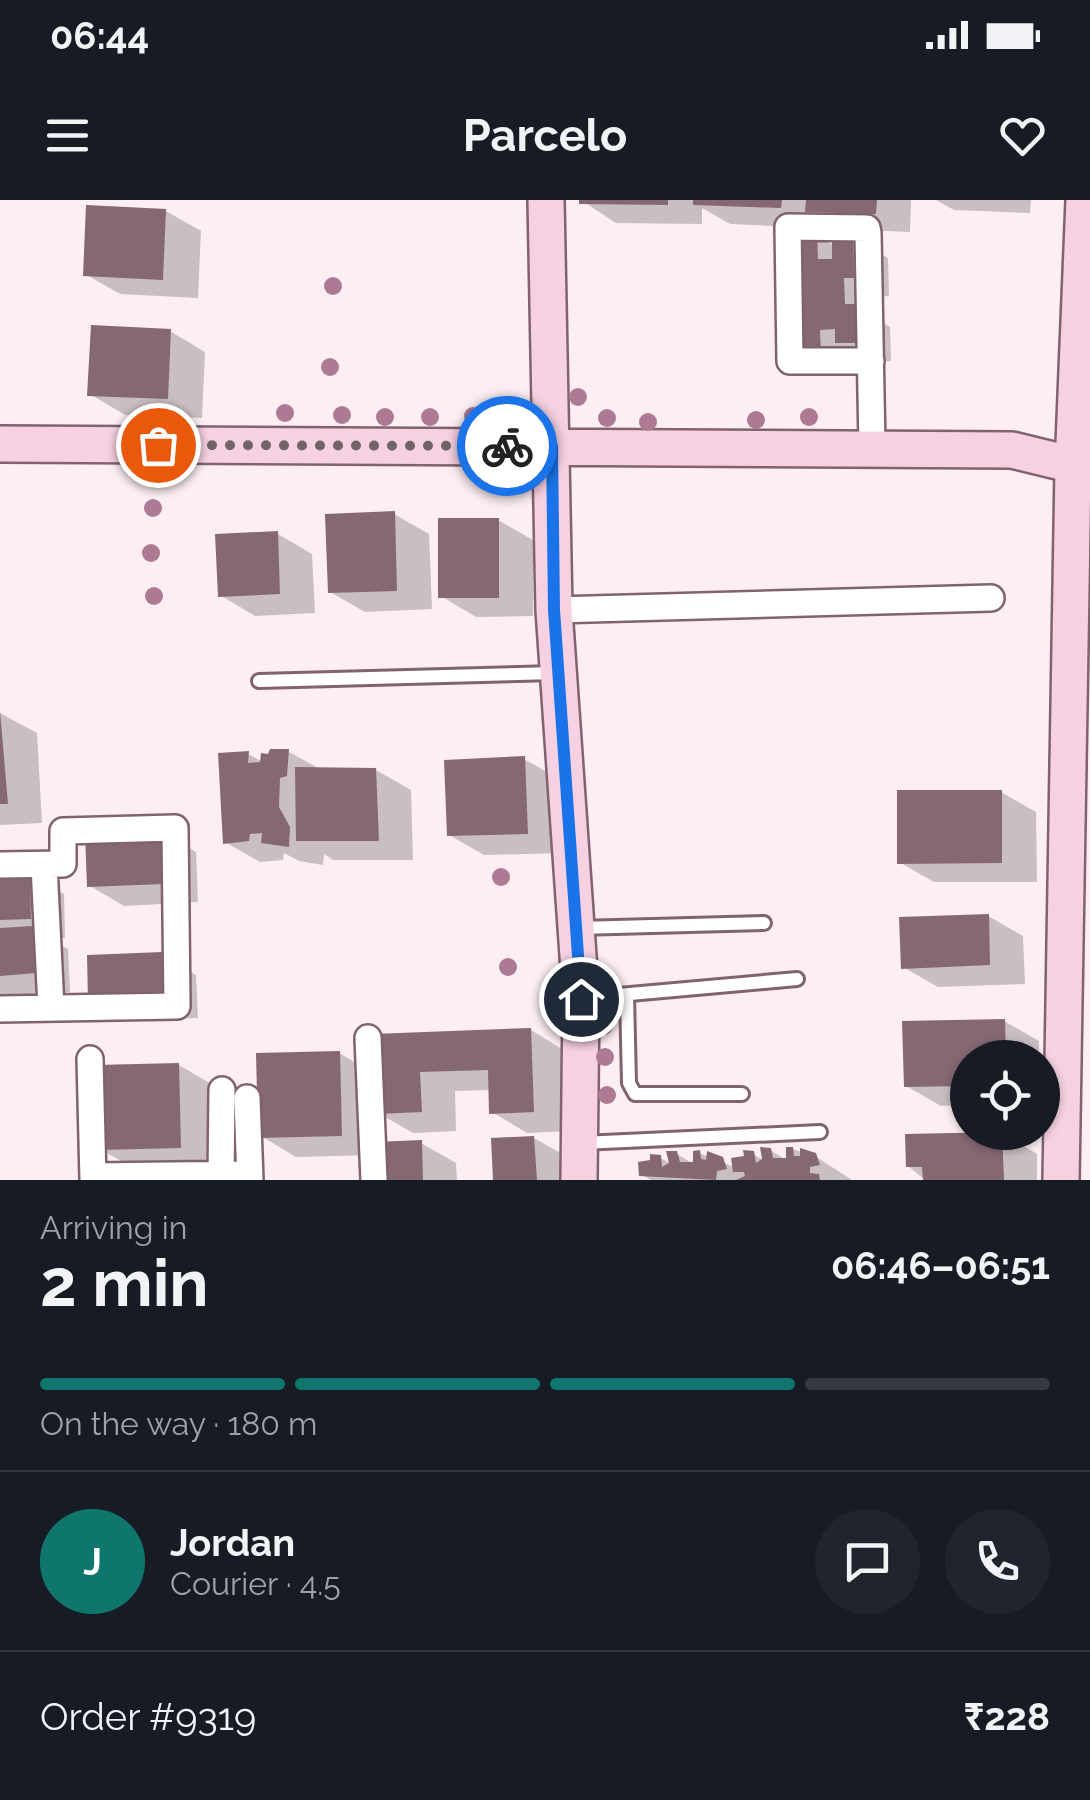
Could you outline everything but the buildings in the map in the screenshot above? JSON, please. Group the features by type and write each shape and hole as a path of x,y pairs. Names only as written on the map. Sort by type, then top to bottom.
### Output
{"street":[{"path":"546,200 554,610 581,999 579,1180"},
{"path":"1061,1180 1082,468 1084,200"},
{"path":"870,361 790,361 785,232 788,226 868,228 872,447"},
{"path":"1012,450 1082,430"},
{"path":"0,444 1012,450 1082,468"},
{"path":"554,610 991,598"},
{"path":"0,866 63,864 63,831 176,828 177,1006 0,1009"},
{"path":"44,864 51,1008"},
{"path":"368,1038 374,1180"},
{"path":"90,1058 93,1178 249,1177 247,1098"},
{"path":"221,1178 222,1090"}],"lane":[{"path":"258,682 558,673"},
{"path":"576,928 764,923"},
{"path":"581,999 797,979"},
{"path":"627,994 629,1082 635,1094 742,1094"},
{"path":"578,1144 820,1132"}],"way so far":[{"path":"158,445 507,446"}],"route":[{"path":"507,446 552,446 554,610 581,999"}]}
